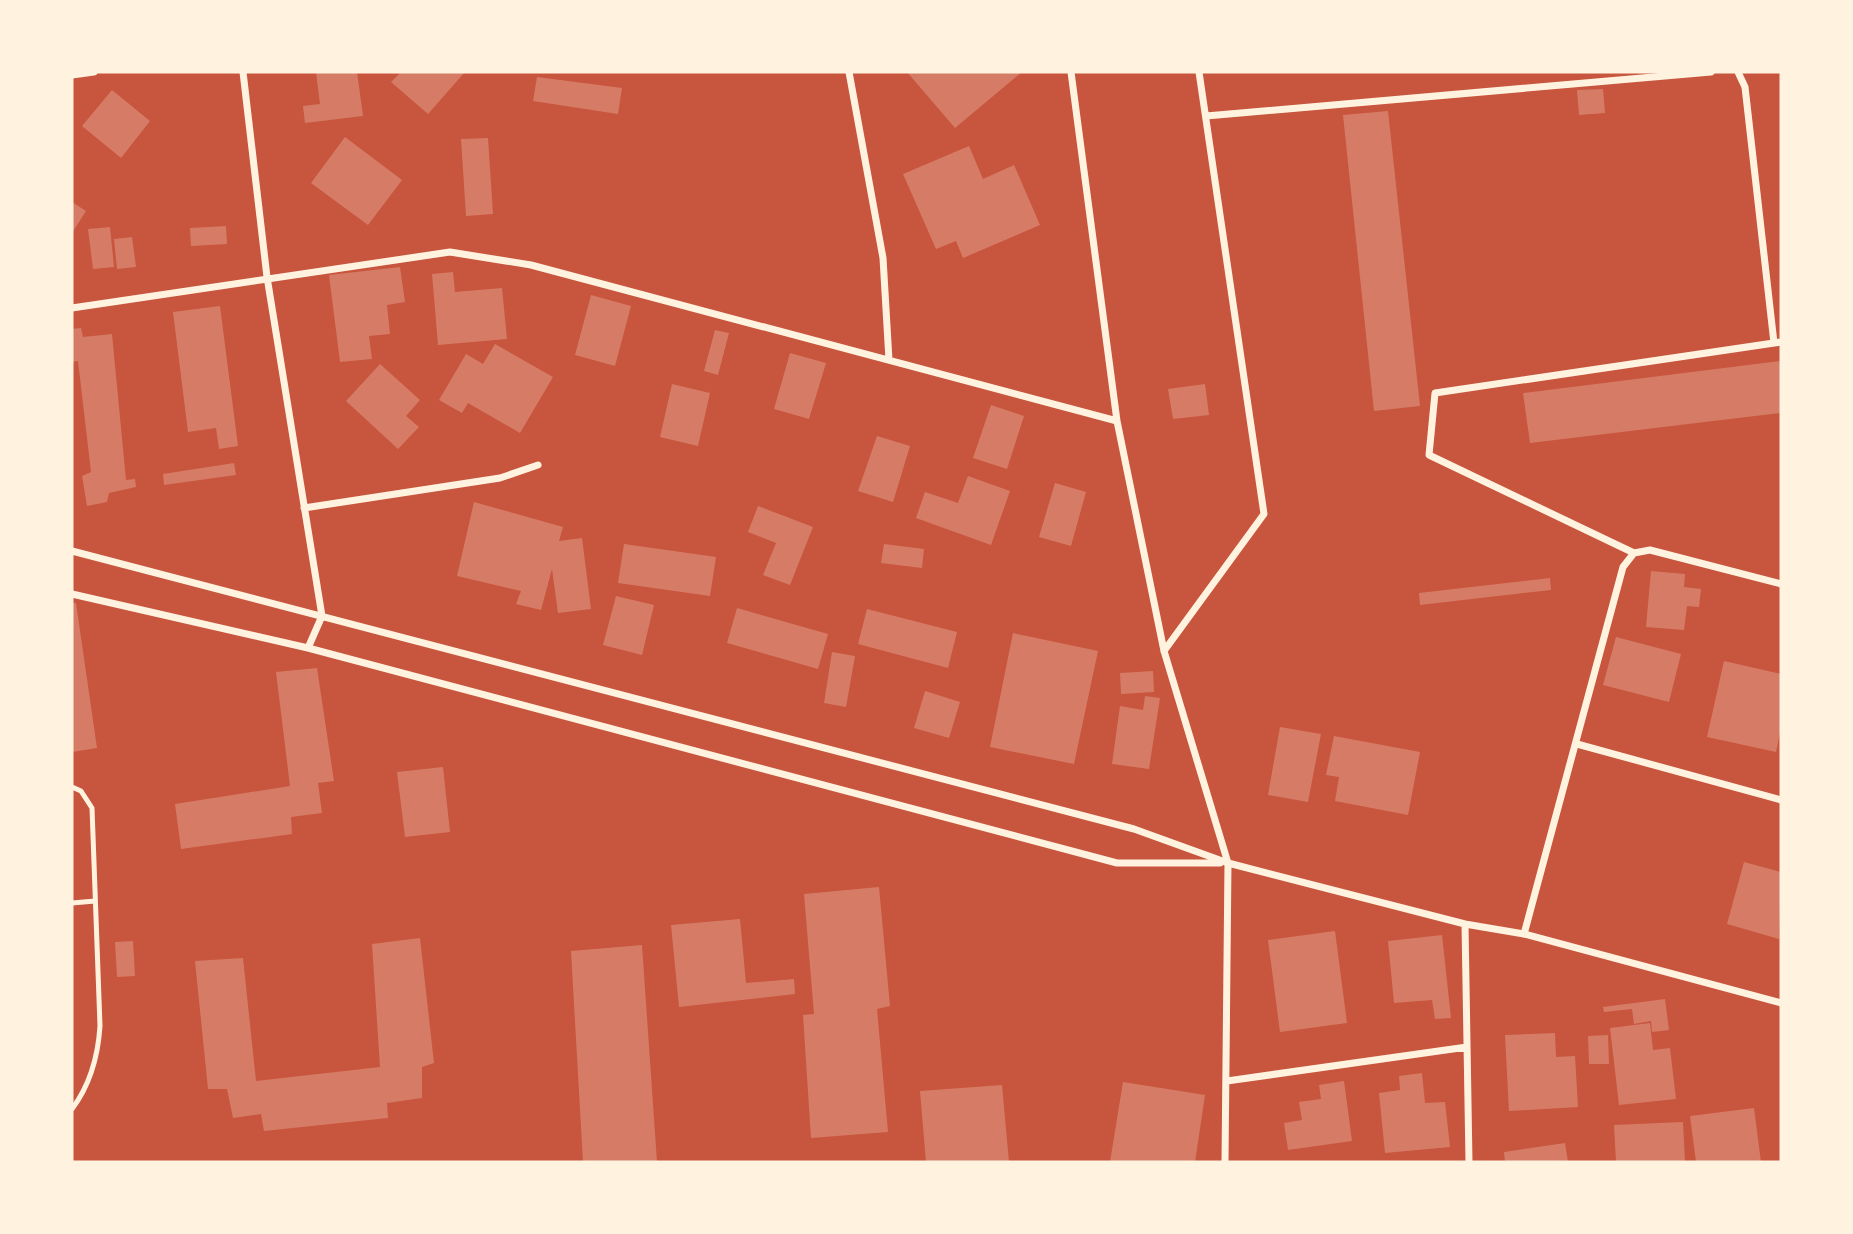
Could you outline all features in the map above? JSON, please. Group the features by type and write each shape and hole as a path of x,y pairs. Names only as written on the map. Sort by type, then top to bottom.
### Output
{"street":[{"path":"72,75 94,72"},
{"path":"243,72 267,277 323,616 308,648"},
{"path":"849,72 883,258 889,360"},
{"path":"1071,72 1118,421 1164,651 1228,863 1225,1162"},
{"path":"1164,651 1264,513 1199,72"},
{"path":"1206,116 1711,72"},
{"path":"1738,72 1745,87 1778,343 1435,393 1429,455 1634,553 1650,550 1781,584"},
{"path":"72,308 450,252 531,265 1118,421"},
{"path":"304,508 499,478 538,465"},
{"path":"72,551 1134,828 1228,863 1465,925 1524,934 1781,1003"},
{"path":"1524,934 1577,744 1620,575 1634,553"},
{"path":"72,594 308,648 1117,863 1228,863"},
{"path":"1577,744 1781,800"},
{"path":"1465,925 1469,1162"},
{"path":"1227,1081 1467,1046"}],"lane":[{"path":"72,787 81,792 92,808 99,1042 89,1080 72,1109"},
{"path":"72,903 95,901"}],"building":[{"path":"316,72 357,72 363,116 305,123 303,106 320,104"},
{"path":"401,72 465,72 428,114 391,82"},
{"path":"907,72 1022,72 955,128"},
{"path":"537,77 622,88 618,114 533,101"},
{"path":"1603,89 1605,113 1579,115 1577,90"},
{"path":"112,90 150,121 121,158 82,126"},
{"path":"1388,111 1420,406 1374,411 1343,115"},
{"path":"345,137 402,180 368,225 311,183"},
{"path":"488,138 493,214 466,216 461,139"},
{"path":"969,146 983,179 1014,165 1040,225 963,258 956,241 936,249 903,174"},
{"path":"72,202 86,211 72,233"},
{"path":"226,226 227,244 191,246 190,228"},
{"path":"110,227 114,267 93,269 88,229"},
{"path":"132,237 136,267 117,269 114,239"},
{"path":"400,267 405,302 387,305 390,334 369,336 372,359 340,362 329,275"},
{"path":"453,272 455,292 502,288 507,339 438,345 432,274"},
{"path":"591,295 631,306 615,366 575,355"},
{"path":"220,306 238,446 219,449 216,428 188,432 173,312"},
{"path":"81,328 83,337 112,334 126,480 135,479 136,487 109,493 107,502 87,506 82,476 91,472 78,361 72,362 72,329"},
{"path":"715,330 729,333 718,375 704,371"},
{"path":"495,344 553,377 520,433 468,403 462,413 439,400 466,354 483,364"},
{"path":"790,353 826,363 809,419 774,409"},
{"path":"1781,361 1781,413 1530,443 1523,393"},
{"path":"380,364 420,400 406,416 419,427 398,449 346,401"},
{"path":"672,384 710,393 698,446 660,437"},
{"path":"1205,384 1209,415 1173,419 1168,389"},
{"path":"991,405 1024,416 1007,469 973,458"},
{"path":"877,436 910,446 893,502 858,491"},
{"path":"234,463 236,475 164,485 163,474"},
{"path":"968,476 1010,491 991,545 916,518 925,492 958,503"},
{"path":"1055,483 1086,492 1071,546 1039,537"},
{"path":"474,502 563,527 559,541 582,538 591,609 558,613 552,569 541,610 516,604 521,591 457,576"},
{"path":"758,506 813,527 790,585 763,575 776,543 748,532"},
{"path":"624,544 716,557 710,596 618,583"},
{"path":"884,544 924,549 922,568 881,563"},
{"path":"1651,571 1685,574 1684,587 1701,589 1699,607 1687,606 1684,630 1646,627"},
{"path":"1550,578 1551,590 1420,605 1419,593"},
{"path":"616,596 654,605 642,655 603,645"},
{"path":"72,603 76,603 97,748 72,752"},
{"path":"737,608 828,634 818,669 727,643"},
{"path":"867,609 957,632 948,668 858,644"},
{"path":"1013,633 1098,651 1074,764 990,747"},
{"path":"1616,637 1681,654 1669,702 1603,685"},
{"path":"832,652 855,656 846,707 824,703"},
{"path":"1724,661 1781,674 1781,728 1776,752 1707,737"},
{"path":"317,668 334,781 318,783 322,813 291,817 292,834 181,849 175,804 290,786 276,672"},
{"path":"1153,671 1154,692 1121,694 1120,673"},
{"path":"925,691 960,702 949,738 914,728"},
{"path":"1145,696 1160,698 1149,769 1112,764 1120,706 1143,710"},
{"path":"1280,727 1321,734 1308,802 1268,795"},
{"path":"1334,736 1420,752 1408,815 1335,801 1339,777 1326,775"},
{"path":"443,767 450,832 405,837 397,772"},
{"path":"1744,862 1781,872 1779,939 1727,924"},
{"path":"879,887 890,1006 877,1009 888,1132 811,1138 803,1015 814,1014 804,894"},
{"path":"740,919 746,983 794,979 795,994 679,1007 671,925"},
{"path":"1335,931 1347,1023 1280,1032 1268,940"},
{"path":"1442,935 1451,1018 1435,1019 1432,1000 1394,1003 1388,941"},
{"path":"420,938 434,1063 422,1067 422,1098 387,1103 388,1118 264,1131 261,1114 233,1118 227,1089 208,1089 195,961 243,958 256,1081 380,1067 372,944"},
{"path":"133,941 135,976 117,977 115,942"},
{"path":"642,945 657,1162 583,1162 571,951"},
{"path":"1665,999 1669,1030 1652,1032 1651,1021 1634,1024 1632,1009 1604,1012 1603,1007"},
{"path":"1650,1023 1653,1050 1670,1048 1676,1099 1619,1105 1610,1028"},
{"path":"1555,1033 1556,1057 1575,1056 1578,1107 1509,1111 1505,1035"},
{"path":"1608,1035 1609,1064 1589,1064 1588,1036"},
{"path":"1422,1073 1425,1103 1445,1102 1450,1147 1385,1153 1379,1093 1400,1090 1399,1076"},
{"path":"1344,1081 1352,1141 1288,1150 1284,1123 1302,1120 1299,1102 1321,1099 1319,1085"},
{"path":"1123,1082 1205,1095 1195,1162 1110,1162"},
{"path":"1002,1085 1009,1162 926,1162 920,1091"},
{"path":"1754,1108 1761,1162 1696,1162 1690,1116"},
{"path":"1683,1122 1685,1162 1616,1162 1614,1125"},
{"path":"1565,1143 1568,1162 1505,1162 1504,1152"}]}
